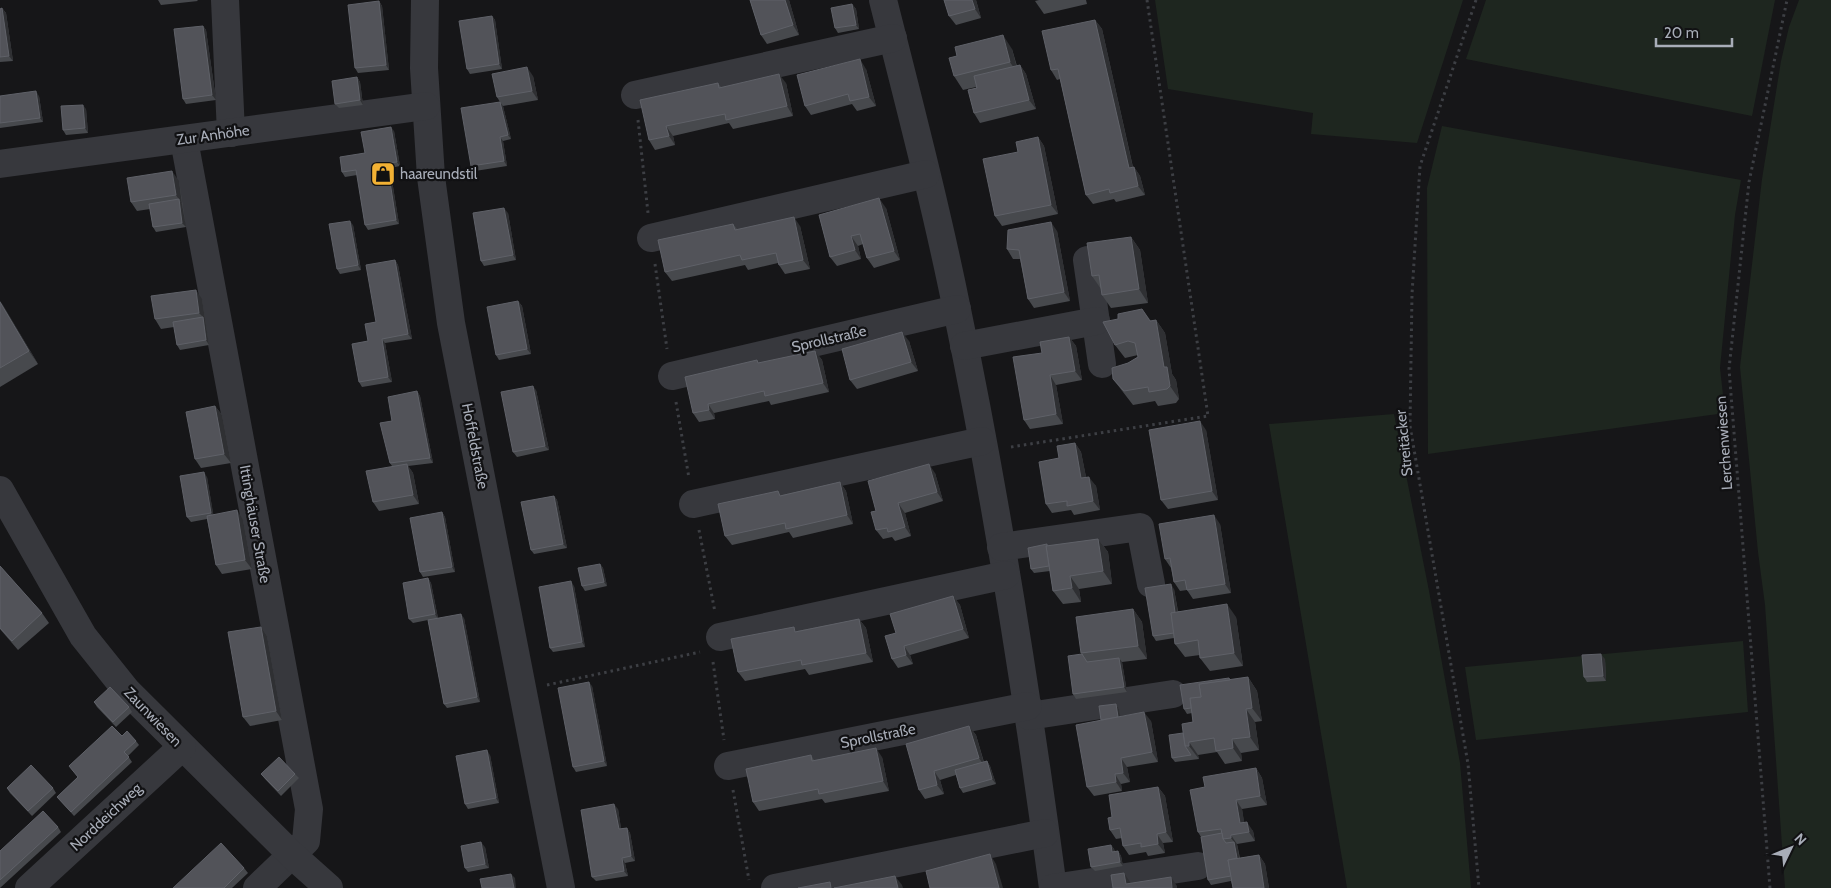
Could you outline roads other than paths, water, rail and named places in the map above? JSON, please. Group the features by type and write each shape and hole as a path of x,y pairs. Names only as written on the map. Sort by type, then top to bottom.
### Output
{"street":[{"path":"224,0 231,132"},
{"name":"Hoffeldstraße","path":"425,0 424,68 431,177 451,324 561,888"},
{"path":"883,0 957,308 1006,575 1028,711 1053,888 1198,866"},
{"path":"635,95 893,38"},
{"name":"Zur Anhöhe","path":"0,164 426,106"},
{"name":"Ittinghäuser Straße","path":"184,140 309,809 306,841 257,888"},
{"path":"651,238 926,174"},
{"path":"1087,260 1102,364"},
{"name":"Sprollstraße","path":"672,376 957,308"},
{"path":"964,346 1096,321"},
{"path":"693,504 982,441"},
{"name":"Zaunwiesen","path":"0,490 8,522 83,636 127,690 292,855 329,888"},
{"path":"1001,547 1140,526 1150,584"},
{"path":"716,643 1006,575"},
{"name":"Sprollstraße","path":"728,766 1028,711 1173,694"},
{"name":"Norddeichweg","path":"29,888 182,746"},
{"path":"775,888 1045,833"}],"place":[{"name":"haareundstil","path":"383,174"}]}
